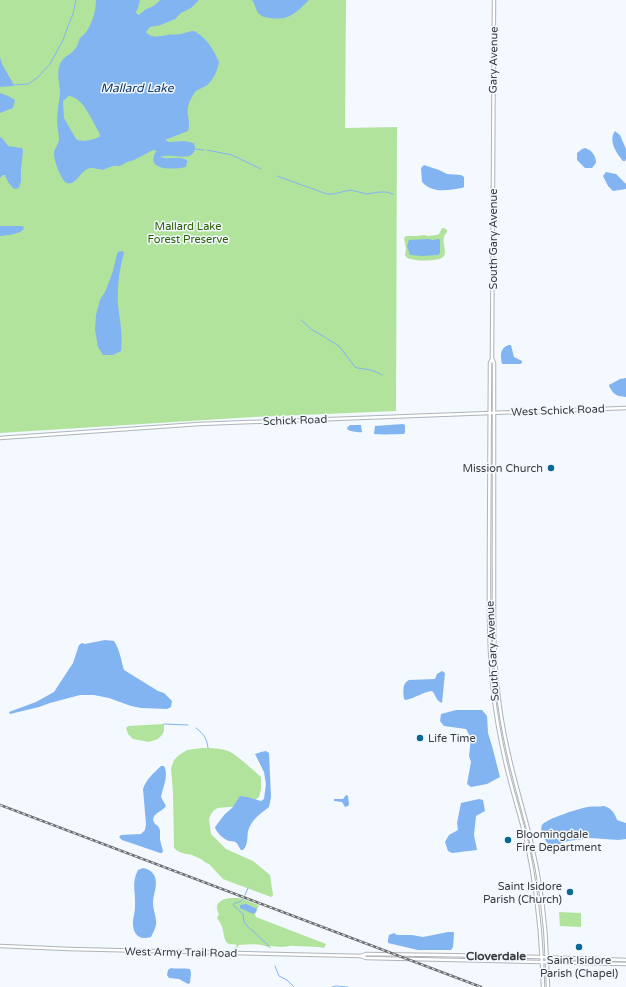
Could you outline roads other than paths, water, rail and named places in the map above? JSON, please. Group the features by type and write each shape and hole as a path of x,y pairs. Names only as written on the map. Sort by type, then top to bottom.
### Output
{"main road":[{"name":"Gary Avenue","path":"493,119 494,0"},
{"name":"South Gary Avenue","path":"493,119 489,629 491,668 495,708 501,744 533,873 542,957 543,987"},
{"name":"South Gary Avenue","path":"492,358 494,363 494,619 496,677 500,712 508,751 531,841 541,896 547,957 548,987"},
{"name":"West Schick Road","path":"490,413 626,408"},
{"name":"Schick Road","path":"0,438 214,424 490,413"},
{"path":"526,842 531,841"},
{"name":"West Army Trail Road","path":"0,946 69,950 361,956 366,958 626,964"},
{"name":"West Army Trail Road","path":"361,956 373,954 626,960"}],"water":[{"name":"Mallard Lake","path":"96,0 140,0 136,12 138,15 155,5 160,0 199,0 191,8 181,13 175,19 161,25 150,27 146,32 150,36 156,36 194,31 209,44 219,62 211,81 206,86 195,92 188,105 188,131 165,140 169,142 184,141 194,143 195,147 193,154 189,156 160,157 180,158 187,160 186,167 171,169 156,165 154,155 157,151 153,150 120,166 113,166 103,170 92,168 87,169 76,180 70,183 67,183 60,175 54,157 59,139 57,121 60,94 58,75 59,68 62,61 76,48 80,38 90,26 95,11","holes":["69,96 79,101 87,111 99,132 99,137 84,141 76,139 64,118 63,101"]},
{"path":"252,0 309,0 292,15 277,19 262,16"},
{"path":"0,57 2,64 14,85 13,86 0,87"},
{"path":"0,93 15,100 13,108 0,113"},
{"path":"615,131 620,135 626,149 625,161 620,158 614,146 612,138"},
{"path":"0,137 8,146 22,148 21,181 19,188 14,189 8,182 5,175 0,178"},
{"path":"585,148 592,152 595,158 596,163 592,168 585,168 577,160 577,153"},
{"path":"424,165 447,174 461,175 464,177 464,187 451,190 436,190 426,186 422,182 421,168"},
{"path":"606,172 616,174 626,184 626,189 613,191 608,186 603,176"},
{"path":"0,226 24,227 23,230 18,233 0,236"},
{"path":"409,240 440,240 440,253 438,255 410,255 407,246"},
{"path":"122,251 124,253 118,292 122,345 121,351 113,355 103,355 98,347 95,330 96,315 100,300 106,290 113,271 117,254 118,252"},
{"path":"511,345 514,357 522,361 522,363 502,364 501,352 506,346"},
{"path":"626,378 626,397 620,396 612,391 609,385 620,379"},
{"path":"350,425 361,425 362,432 348,430 347,428"},
{"path":"405,425 404,434 374,434 375,426"},
{"path":"105,640 114,641 116,644 124,670 158,691 164,693 172,701 171,707 167,709 141,708 109,698 94,695 80,695 10,714 9,712 36,702 54,692 73,663 79,645 82,643 85,644"},
{"path":"442,671 445,673 442,703 438,701 432,691 406,700 404,699 404,688 407,681 435,679 437,674"},
{"path":"456,710 482,710 487,716 488,733 500,777 487,784 471,787 467,784 471,762 469,756 471,738 466,729 444,726 440,721 441,714"},
{"path":"266,751 269,753 271,797 269,807 252,823 248,831 246,846 243,850 241,850 238,844 234,841 229,841 222,837 215,827 225,814 232,808 240,796 261,801 264,799 266,784 264,772 255,754"},
{"path":"161,766 164,766 166,773 161,797 166,806 155,815 153,820 160,830 160,840 163,851 160,853 122,840 119,837 121,835 141,834 145,830 144,785"},
{"path":"346,795 348,796 348,806 345,807 342,802 334,801 334,799 343,799"},
{"path":"479,799 483,800 485,811 476,816 474,835 477,850 452,853 448,851 445,842 449,835 458,830 457,823 461,803"},
{"path":"604,806 612,811 617,820 626,823 626,839 618,840 591,838 568,841 559,845 549,845 544,838 541,827 550,820 584,808"},
{"path":"143,868 149,870 153,874 156,884 153,903 156,925 151,937 146,938 139,937 137,935 133,925 135,909 135,879 138,870"},
{"path":"246,904 257,909 256,912 253,914 240,908 240,905"},
{"path":"448,932 454,933 453,947 451,950 418,950 388,943 389,935 394,933 397,935 423,937"},
{"path":"171,968 190,969 190,983 188,984 179,979 169,978 167,975 168,970"}],"waterway":[{"path":"14,85 28,84 37,78 50,64 63,40 73,14 76,0"},
{"path":"195,149 204,150"},
{"path":"207,150 232,155 261,169"},
{"path":"277,176 327,194 350,190 367,194 379,192 393,194"},
{"path":"301,320 312,330 325,337"},
{"path":"326,338 339,346 355,367 367,369 382,375"},
{"path":"164,724 188,725"},
{"path":"196,728 205,737 208,748"},
{"path":"245,895 248,888"},
{"path":"243,899 240,902 233,904 234,906 243,914 244,922 248,927 269,946"},
{"path":"275,966 279,976 287,980 294,987"},
{"path":"332,987 348,987"}],"railway":[{"path":"0,805 481,987"}],"place":[{"name":"Mission Church","path":"551,468"},
{"name":"Life Time","path":"420,738"},
{"name":"Bloomingdale Fire Department","path":"508,840"},
{"name":"Saint Isidore Parish (Church)","path":"570,892"},
{"name":"Saint Isidore Parish (Chapel)","path":"579,947"}],"district":[{"name":"Cloverdale","path":"496,956"}],"park label":[{"name":"Mallard Lake Forest Preserve","path":"188,232"}]}
